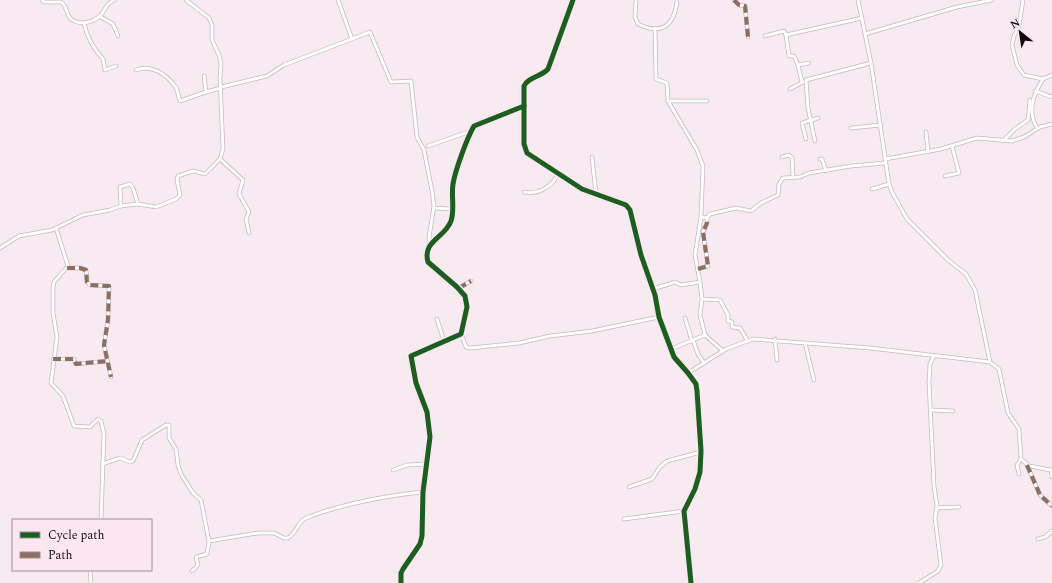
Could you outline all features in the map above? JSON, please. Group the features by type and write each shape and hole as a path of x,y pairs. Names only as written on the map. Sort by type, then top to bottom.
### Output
{"street":[{"path":"42,0 44,2 61,2 72,20 78,23 84,23 99,16 105,6 114,0"},
{"path":"0,248 19,236 56,228 83,215 110,210 121,206 138,204 156,207 176,199 180,195 177,180 178,176 193,170 205,174 220,159 224,140 221,64 219,55 212,40 212,25 209,18 204,12 186,0"},
{"path":"338,0 352,38"},
{"path":"573,0 548,69 544,74 525,84 524,144 526,151 582,189 629,207 653,289 659,317 674,357 688,374 698,391 701,452 698,481 684,511 691,583"},
{"path":"636,0 635,17 638,24 655,28 667,26 671,23 677,0"},
{"path":"734,0 739,5 743,4 745,6 748,37"},
{"path":"858,0 881,125 889,184 907,219 972,281 990,362"},
{"path":"865,34 957,7 992,0"},
{"path":"1023,0 1019,26 1012,41 1014,56 1017,65 1024,75 1043,79"},
{"path":"99,16 113,24 118,36"},
{"path":"786,35 862,18"},
{"path":"84,23 88,39 96,52 103,59 105,70 116,66"},
{"path":"655,28 656,79 667,83 668,101 697,150 703,166 701,217 695,255 702,300 700,315 705,335 723,351"},
{"path":"765,36 784,31 789,56 794,56 802,82"},
{"path":"136,70 143,68 158,71 175,86 180,101 221,87 267,76 284,66 370,32 391,82 410,81 414,121 417,136 424,150 430,176 434,208 429,237 430,243"},
{"path":"798,65 809,63"},
{"path":"790,89 806,80 870,63"},
{"path":"1038,128 1032,120 1035,91 1043,79 1052,75"},
{"path":"204,76 206,92"},
{"path":"806,80 808,108 815,141"},
{"path":"1035,91 1052,97"},
{"path":"1003,141 1015,129 1028,120 1030,100"},
{"path":"668,101 707,101"},
{"path":"524,106 475,124 455,174 449,225 430,243 427,250 428,262 459,288 465,296 466,302 461,334 466,347 470,348 519,343 550,336 592,331 659,317"},
{"path":"806,139 802,123 818,118"},
{"path":"698,269 708,266 703,232 707,223 707,218 710,214 736,208 751,211 761,203 778,195 781,179 885,161 952,146 977,138 1003,141 1020,138 1038,128 1052,124"},
{"path":"851,128 881,125"},
{"path":"428,146 471,131"},
{"path":"926,132 928,152"},
{"path":"945,176 959,173 952,146"},
{"path":"782,157 789,155 792,158 793,176"},
{"path":"592,157 596,194"},
{"path":"220,159 243,180 239,194 249,212 246,219 249,233"},
{"path":"820,159 822,159 826,171"},
{"path":"524,192 534,193 544,189 552,184 558,174"},
{"path":"121,206 120,187 130,184 133,188 138,204"},
{"path":"872,189 889,184"},
{"path":"434,208 452,209"},
{"path":"701,217 707,218"},
{"path":"56,228 67,268"},
{"path":"101,519 104,434 101,421 99,419 90,427 74,426 62,396 51,385 57,337 53,313 53,288 54,282 67,268 80,268 86,270 90,285 109,286 108,320 104,345 111,376"},
{"path":"459,288 471,281"},
{"path":"653,289 675,282 681,284 700,282"},
{"path":"702,300 720,300 728,315 728,321 732,322 733,328 740,328 747,340"},
{"path":"685,318 698,354 704,363"},
{"path":"437,319 444,341"},
{"path":"402,583 401,573 418,548 422,536 423,492 428,464 429,419 416,383 411,356 461,334"},
{"path":"671,349 705,335"},
{"path":"775,339 777,360"},
{"path":"688,374 723,351 747,340 775,339 990,362 999,369 1008,413 1019,429 1021,459 1017,466 1018,474"},
{"path":"805,343 814,380"},
{"path":"919,583 938,571 941,565 935,518 937,508 934,486 929,382 930,364 934,356"},
{"path":"54,359 74,359 76,364 107,361"},
{"path":"931,410 952,411"},
{"path":"102,464 120,458 130,462 133,461 142,440 166,425 169,425 170,441 178,453 179,468 193,493 201,500 209,541 206,554 196,557 198,565 192,571"},
{"path":"629,487 652,479 666,461 701,452"},
{"path":"1021,459 1027,465 1040,495 1052,506"},
{"path":"393,470 407,465 428,464"},
{"path":"1027,465 1034,468 1051,469 1052,477"},
{"path":"209,541 258,533 274,533 284,538 288,538 307,518 344,506 409,493 423,492"},
{"path":"937,508 959,507"},
{"path":"624,519 684,511"},
{"path":"1038,538 1045,537 1052,531"},
{"path":"90,571 91,583"}],"marked path":[{"path":"734,0 739,5 745,6 748,37"},
{"path":"698,269 708,266 703,232 707,223 707,218"},
{"path":"67,268 80,268 86,270 87,282 90,285 109,286 108,320 104,345 111,377"},
{"path":"459,288 471,281"},
{"path":"53,359 74,359 76,364 107,361"},
{"path":"1027,465 1040,495 1052,506"}],"cycle path":[{"path":"573,0 548,69 542,74 528,81 524,86 524,144 527,153 582,189 626,205 630,210 641,255 655,295 659,317 674,357 696,384 701,451 700,472 695,489 684,511 691,583"},
{"path":"401,583 401,573 420,544 422,536 423,492 430,437 427,412 416,383 411,356 461,334 467,307 465,296 457,287 428,262 428,249 431,244 444,232 451,221 453,212 454,178 465,146 474,126 524,106"}]}
